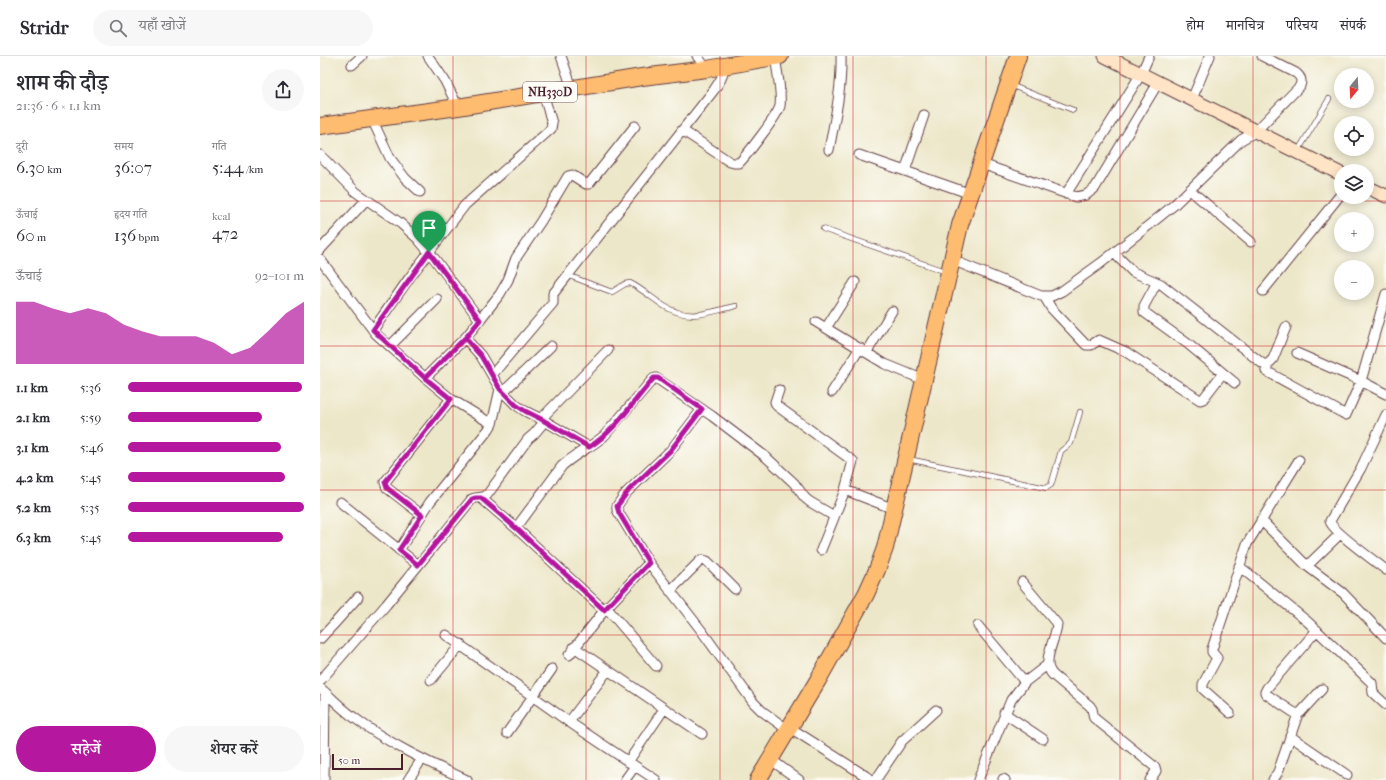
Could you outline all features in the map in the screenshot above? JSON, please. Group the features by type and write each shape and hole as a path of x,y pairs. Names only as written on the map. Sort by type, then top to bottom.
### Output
{"highway":[{"name":"NH330D","path":"320,126 458,107 572,88 707,69 777,56"},
{"path":"758,780 818,680 866,594 885,548 960,225 1018,56"}],"street":[{"path":"352,65 362,56"},
{"path":"428,56 445,81 458,107"},
{"path":"561,56 572,88"},
{"path":"697,56 707,69"},
{"path":"682,130 730,162 734,164 738,163 770,123 780,107 777,56"},
{"path":"829,150 840,97 841,56"},
{"path":"1105,56 1334,170"},
{"path":"1066,194 1141,74 1149,56"},
{"path":"1192,99 1210,56"},
{"path":"950,266 1044,296 1052,296 1062,291 1114,253 1174,205 1241,140 1255,132 1300,86 1302,81 1296,72 1262,56"},
{"path":"492,375 553,303 552,294 714,90 721,79 725,66"},
{"path":"982,164 1076,197 1086,195 1094,188 1158,83"},
{"path":"373,330 465,205 551,129 552,123 543,93"},
{"path":"905,171 924,116"},
{"path":"372,118 390,158 405,178 420,192"},
{"path":"425,378 465,338 502,290 508,280 516,258 541,221 568,176 572,175 586,184 589,184 635,126"},
{"path":"320,155 347,184 366,200 400,223 418,239 480,320"},
{"path":"859,155 971,194"},
{"path":"1190,190 1251,242"},
{"path":"1374,190 1386,196"},
{"path":"320,250 366,200"},
{"path":"1263,291 1334,203"},
{"path":"1114,253 1133,272 1157,282 1260,362 1268,364"},
{"path":"320,259 373,330 425,378 451,399 492,424"},
{"path":"826,328 855,282"},
{"path":"1157,282 1144,306 1144,312 1188,344 1235,383"},
{"path":"1286,327 1275,356 1268,364 1266,371 1346,416 1361,381 1386,294"},
{"path":"1044,296 1051,308 1086,345 1091,346 1099,340 1113,345 1143,362 1200,400 1203,399 1223,373"},
{"path":"390,346 437,299"},
{"path":"832,392 892,311"},
{"path":"816,322 895,369 924,380"},
{"path":"465,338 481,356 501,390 520,408 589,447"},
{"path":"399,550 430,502 489,430 501,390 551,346"},
{"path":"320,681 472,499 481,498 486,495 529,438 534,434 543,420 608,350"},
{"path":"1297,353 1361,381 1386,394"},
{"path":"516,528 562,466 597,442 612,428 654,378 658,378 702,409 766,457 794,483 810,502 834,516"},
{"path":"779,390 775,402 777,406 853,460 845,490 820,550"},
{"path":"422,515 387,488 385,482 451,399"},
{"path":"702,409 670,451 629,490 617,506 619,513 649,563 701,630 753,702 762,711 788,728 873,780 877,778 902,742 936,710"},
{"path":"1386,415 1361,468 1331,518 1331,526 1386,570"},
{"path":"1230,713 1204,691 1202,686 1217,659 1212,650 1247,544 1300,460"},
{"path":"845,490 894,509"},
{"path":"481,498 605,609 656,666"},
{"path":"340,502 418,565"},
{"path":"1261,520 1308,566 1343,593 1386,638"},
{"path":"1308,566 1340,534"},
{"path":"670,591 700,561 703,560 707,561 735,589"},
{"path":"569,655 605,609 649,563"},
{"path":"1239,566 1317,630 1372,683 1373,693 1386,705"},
{"path":"1022,582 1057,624 1048,669 1090,706 1094,718 1155,767 1156,771 1150,780"},
{"path":"320,639 358,597"},
{"path":"978,626 1025,682"},
{"path":"1298,714 1265,692 1317,630"},
{"path":"446,635 461,644 569,722 656,780"},
{"path":"431,680 461,644"},
{"path":"574,647 702,734"},
{"path":"978,780 1004,713 1011,700 1025,682 1048,665"},
{"path":"507,733 552,669"},
{"path":"569,722 608,670"},
{"path":"1273,780 1278,772 1298,714 1322,689"},
{"path":"322,690 352,716 388,741 467,780"},
{"path":"322,690 324,780"},
{"path":"625,780 632,764 664,709"},
{"path":"1004,713 1043,739"},
{"path":"1290,736 1346,775"},
{"path":"408,780 422,759"},
{"path":"770,760 799,780"}],"lane":[{"path":"1009,84 1073,110"},
{"path":"1297,152 1329,99"},
{"path":"823,229 950,266"},
{"path":"567,275 612,292 625,284 630,283 665,307 683,314 696,315 736,306"},
{"path":"906,458 1046,488 1051,486 1060,451 1071,443 1080,412"}],"route":[{"path":"429,252 373,330 425,378 465,338 481,356 500,389 516,405 589,447 597,442 612,428 654,378 658,378 702,409 670,451 625,494 617,506 617,510 649,563 604,610 516,528 481,498 472,499 418,565 399,550 422,515 387,488 384,484 421,435 451,399 425,378 453,350 465,338 467,336 480,320 429,252"}]}
